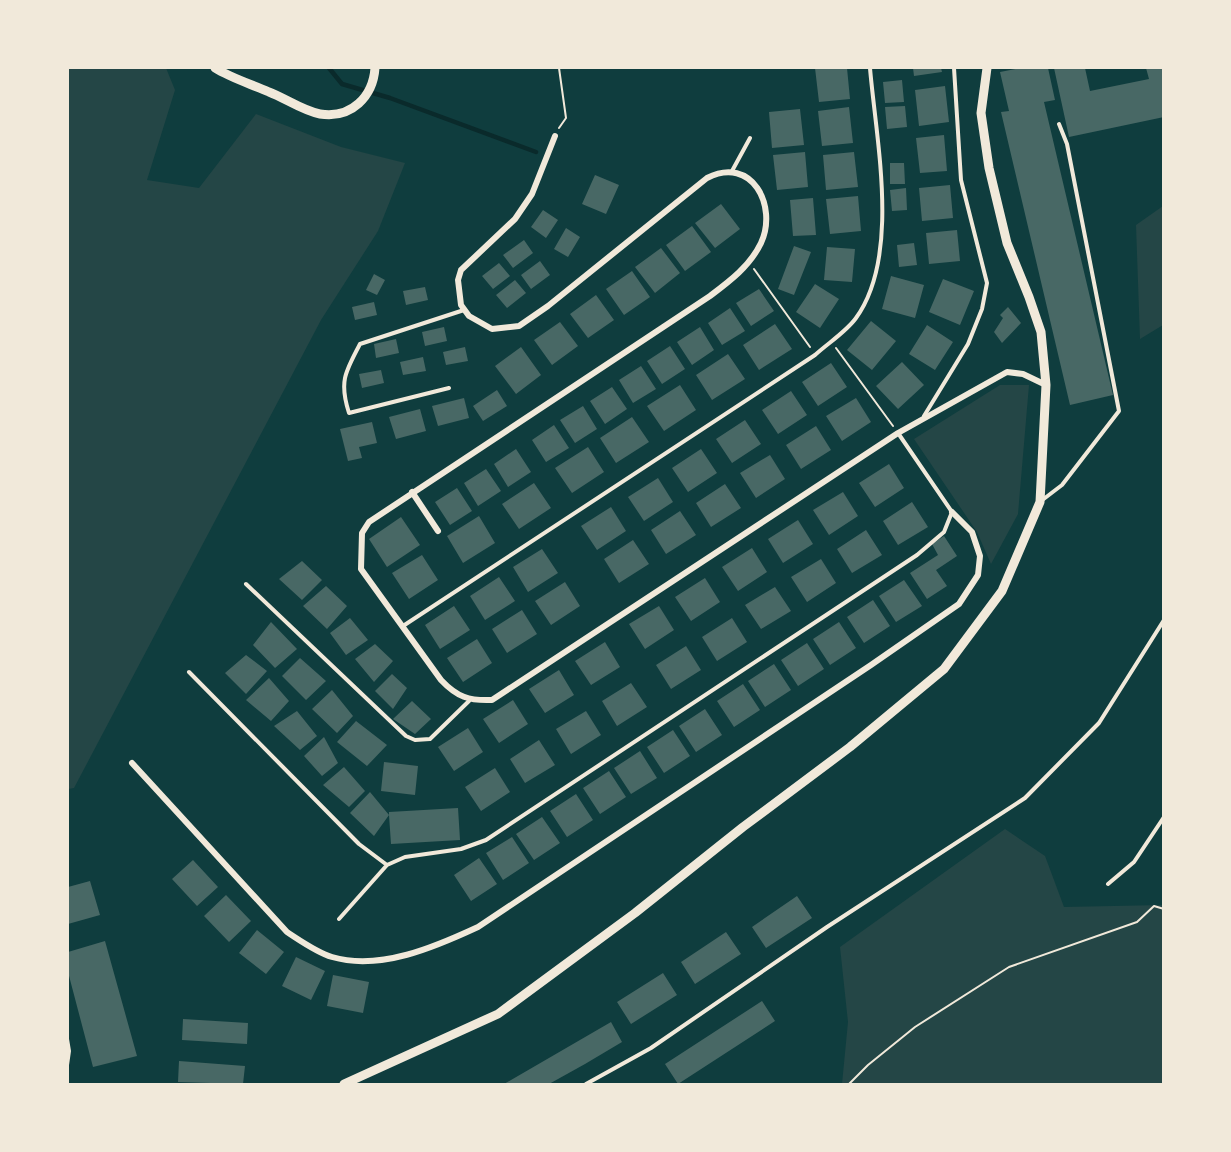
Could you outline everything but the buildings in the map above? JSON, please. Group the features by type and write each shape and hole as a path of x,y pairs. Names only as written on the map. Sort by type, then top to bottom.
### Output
{"street":[{"path":"214,68 320,114 340,112 361,105 368,96 374,81 375,68"},
{"path":"344,1084 498,1014 635,914 743,826 850,747 944,669 1002,591 1040,502 1046,385 1041,332 1007,243 989,168 981,113 987,68"},
{"path":"555,136 532,194 515,219 461,270 458,280 461,305 469,316 492,329 519,326 548,306 707,178 722,171 732,171 759,188 766,212 762,242 742,272 710,296 369,522 362,533 361,569 446,686 469,701 492,700 898,433 1006,372 1023,374 1046,385"},
{"path":"412,492 438,531"},
{"path":"132,763 287,932 307,945 332,957 359,960 393,958 439,945 478,927 871,666 959,604 978,575 980,556 972,532 952,512"}],"lane":[{"path":"403,626 815,355 856,319 873,285 881,248 883,213 870,68"},
{"path":"922,420 968,344 982,309 987,283 961,180 954,68"},
{"path":"1040,502 1062,485 1119,411 1067,144 1059,124"},
{"path":"732,171 750,138"},
{"path":"449,388 349,413 343,396 343,375 360,344 465,310"},
{"path":"339,919 387,865 405,857 461,849 486,840 917,555 944,532 952,512 898,433"},
{"path":"246,584 406,736 416,740 430,739 469,701"},
{"path":"586,1084 651,1048 827,927 1025,798 1099,723 1164,620"},
{"path":"189,672 360,844 387,865"},
{"path":"1108,884 1134,862 1164,817"}],"path":[{"path":"555,136 566,118 559,68"},
{"path":"749,261 815,355"},
{"path":"831,341 898,433"},
{"path":"849,1084 868,1065 915,1027 1009,967 1137,922 1154,906 1164,909"},
{"path":"68,1039 70,1051 68,1065"}],"shaded area":[{"path":"68,68 166,68 175,90 147,180 199,188 256,114 341,147 405,163 378,231 321,320 74,788 68,789"},
{"path":"1163,206 1163,325 1140,339 1136,225"},
{"path":"1000,385 1029,385 1018,514 991,564 977,532 914,439"},
{"path":"1005,829 1045,856 1064,907 1163,905 1163,1084 842,1084 848,1022 840,947"}],"waterway":[{"path":"329,68 342,84 390,98 536,152"}]}
